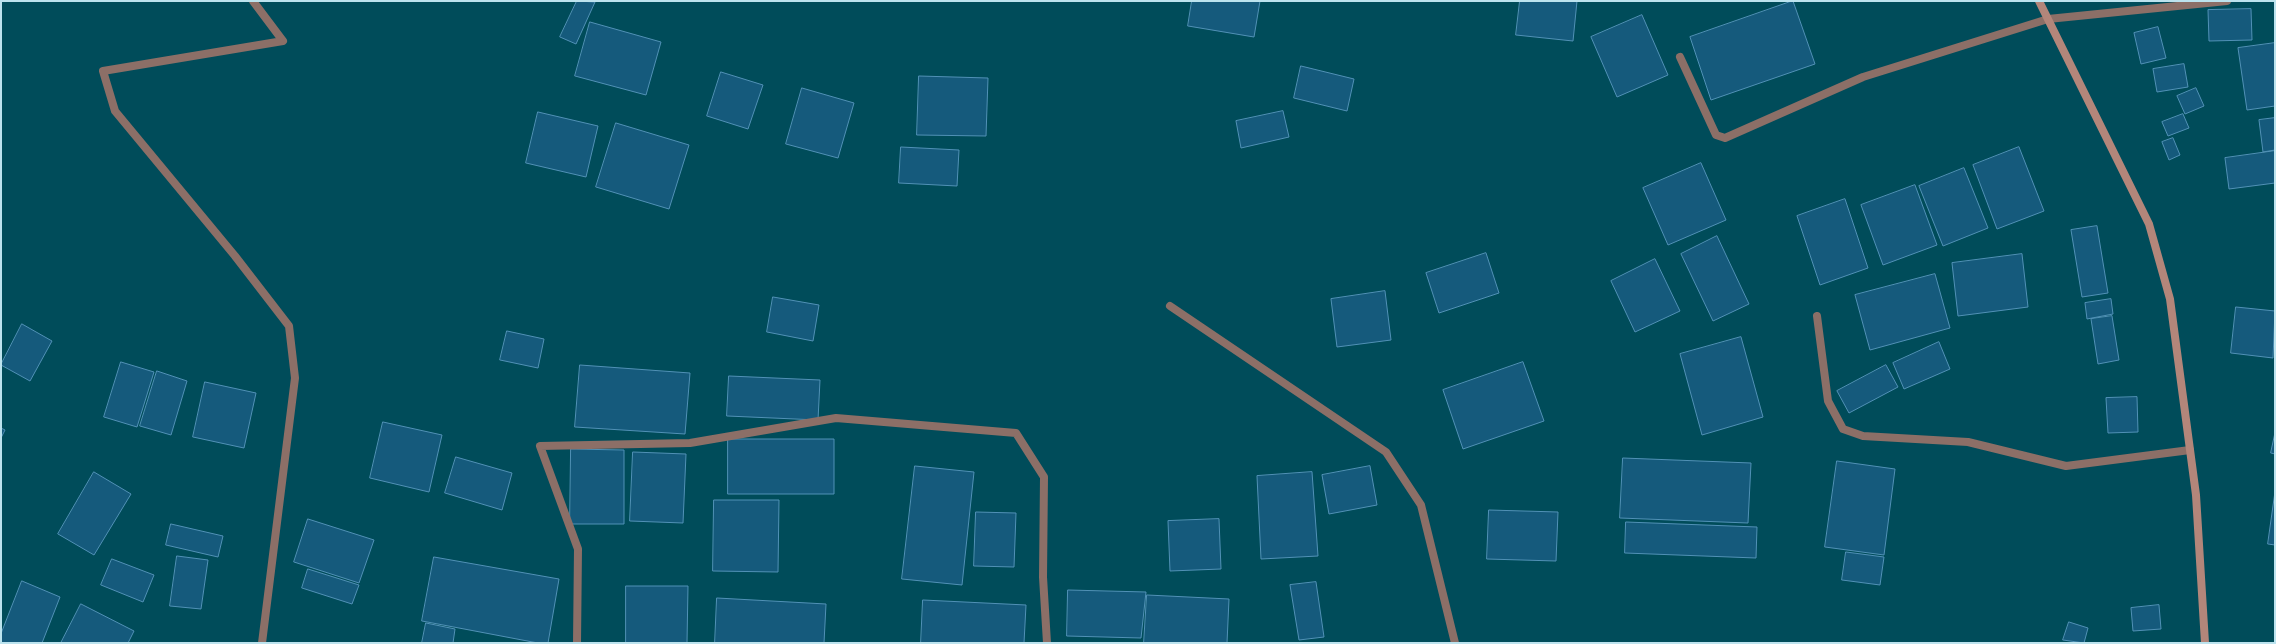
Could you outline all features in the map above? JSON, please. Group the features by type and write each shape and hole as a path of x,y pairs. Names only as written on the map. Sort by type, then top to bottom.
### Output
{"street":[{"path":"253,1 283,41 104,71 115,111 235,256 289,326 295,378 262,643"},
{"path":"2039,1 2149,224 2170,299 2196,495 2205,643"},
{"path":"1680,58 1716,135 1725,138 1863,77 2048,18 2227,1"},
{"path":"1170,306 1386,452 1420,505 1455,643"},
{"path":"1817,316 1828,401 1843,429 1863,436 1968,442 2066,466 2190,450"},
{"path":"577,643 578,549 540,446 690,443 836,418 1016,433 1044,477 1043,578 1047,643"}],"building":[{"path":"577,1 595,2 576,44 560,37"},
{"path":"1192,1 1260,1 1254,37 1188,26"},
{"path":"1520,1 1577,1 1573,41 1516,35"},
{"path":"1793,1 1815,64 1711,100 1690,37"},
{"path":"2251,9 2252,40 2209,41 2208,10"},
{"path":"1642,15 1668,75 1617,97 1591,37"},
{"path":"590,22 661,42 646,95 575,76"},
{"path":"2158,27 2166,58 2141,64 2134,33"},
{"path":"2275,43 2275,106 2247,110 2238,48"},
{"path":"2184,64 2188,87 2157,92 2153,69"},
{"path":"1301,66 1354,79 1347,111 1294,98"},
{"path":"721,72 763,85 748,129 707,116"},
{"path":"919,76 988,78 986,136 917,135"},
{"path":"802,88 854,103 838,158 786,144"},
{"path":"2196,88 2204,106 2185,114 2177,96"},
{"path":"1283,111 1289,137 1241,148 1236,121"},
{"path":"538,112 598,126 586,177 526,163"},
{"path":"2183,114 2189,128 2168,136 2162,122"},
{"path":"2275,118 2275,150 2263,152 2259,120"},
{"path":"616,123 689,145 669,209 596,187"},
{"path":"2173,138 2180,155 2169,160 2162,142"},
{"path":"901,147 959,150 957,186 899,183"},
{"path":"2019,147 2044,211 1997,229 1973,165"},
{"path":"2275,151 2275,183 2229,189 2225,158"},
{"path":"1701,163 1726,220 1668,245 1643,188"},
{"path":"1964,168 1988,228 1943,246 1919,186"},
{"path":"1915,185 1937,245 1883,265 1861,205"},
{"path":"1845,199 1868,268 1820,285 1797,216"},
{"path":"2097,226 2108,293 2082,297 2071,230"},
{"path":"1717,236 1749,304 1713,321 1681,254"},
{"path":"1486,253 1499,293 1439,313 1426,273"},
{"path":"2022,254 2028,307 1958,316 1952,263"},
{"path":"1655,259 1680,311 1635,332 1611,281"},
{"path":"1935,274 1950,328 1870,350 1855,295"},
{"path":"1385,291 1391,340 1337,347 1331,299"},
{"path":"773,297 819,305 813,341 767,332"},
{"path":"2111,299 2113,314 2087,319 2085,303"},
{"path":"2236,307 2275,311 2273,358 2231,353"},
{"path":"2112,316 2119,360 2098,364 2091,319"},
{"path":"22,324 52,341 30,381 1,365"},
{"path":"507,331 544,339 538,368 500,360"},
{"path":"1741,337 1763,417 1702,435 1680,354"},
{"path":"1939,342 1950,369 1904,389 1893,363"},
{"path":"121,362 154,372 137,427 104,417"},
{"path":"1523,362 1544,421 1463,449 1443,390"},
{"path":"580,365 690,373 685,434 575,427"},
{"path":"1886,365 1898,387 1849,413 1837,391"},
{"path":"157,371 187,381 171,435 140,426"},
{"path":"729,376 820,380 818,420 727,416"},
{"path":"205,382 256,393 244,448 193,437"},
{"path":"2137,397 2138,432 2108,433 2106,398"},
{"path":"383,422 442,435 429,492 370,478"},
{"path":"1,428 5,430 1,438"},
{"path":"2275,433 2275,454 2271,453"},
{"path":"728,439 834,439 834,494 728,494"},
{"path":"571,449 624,450 624,524 570,524"},
{"path":"633,452 686,454 683,523 630,521"},
{"path":"456,457 512,473 502,510 445,493"},
{"path":"1623,458 1751,463 1748,523 1620,518"},
{"path":"1837,461 1895,469 1884,555 1825,547"},
{"path":"915,466 974,472 962,585 902,579"},
{"path":"1370,466 1377,505 1329,514 1322,475"},
{"path":"94,472 131,494 94,555 58,534"},
{"path":"1312,472 1318,556 1261,559 1257,476"},
{"path":"2275,492 2275,545 2268,544"},
{"path":"714,500 779,500 778,572 713,571"},
{"path":"1489,510 1558,512 1556,561 1487,559"},
{"path":"976,512 1016,513 1014,567 974,566"},
{"path":"308,519 374,540 359,583 294,562"},
{"path":"1219,519 1221,569 1170,571 1168,521"},
{"path":"1626,522 1757,527 1756,558 1625,553"},
{"path":"171,524 223,536 218,557 166,545"},
{"path":"1846,552 1884,557 1880,585 1842,580"},
{"path":"177,556 208,560 201,609 170,606"},
{"path":"434,557 559,579 548,643 538,643 422,621"},
{"path":"112,559 154,575 143,602 101,585"},
{"path":"308,569 359,585 352,604 302,588"},
{"path":"22,581 60,597 42,643 1,643 1,634"},
{"path":"1316,582 1324,637 1299,640 1290,585"},
{"path":"626,586 688,586 687,643 626,643"},
{"path":"1068,590 1146,592 1141,638 1067,636"},
{"path":"1147,595 1229,599 1227,643 1144,643"},
{"path":"717,598 826,604 824,643 715,643"},
{"path":"923,600 1026,605 1024,643 921,643"},
{"path":"81,604 134,631 128,643 61,643"},
{"path":"2159,605 2161,629 2133,631 2131,608"},
{"path":"2069,622 2088,628 2084,643 2063,640"},
{"path":"426,623 455,629 453,643 422,643"}]}
